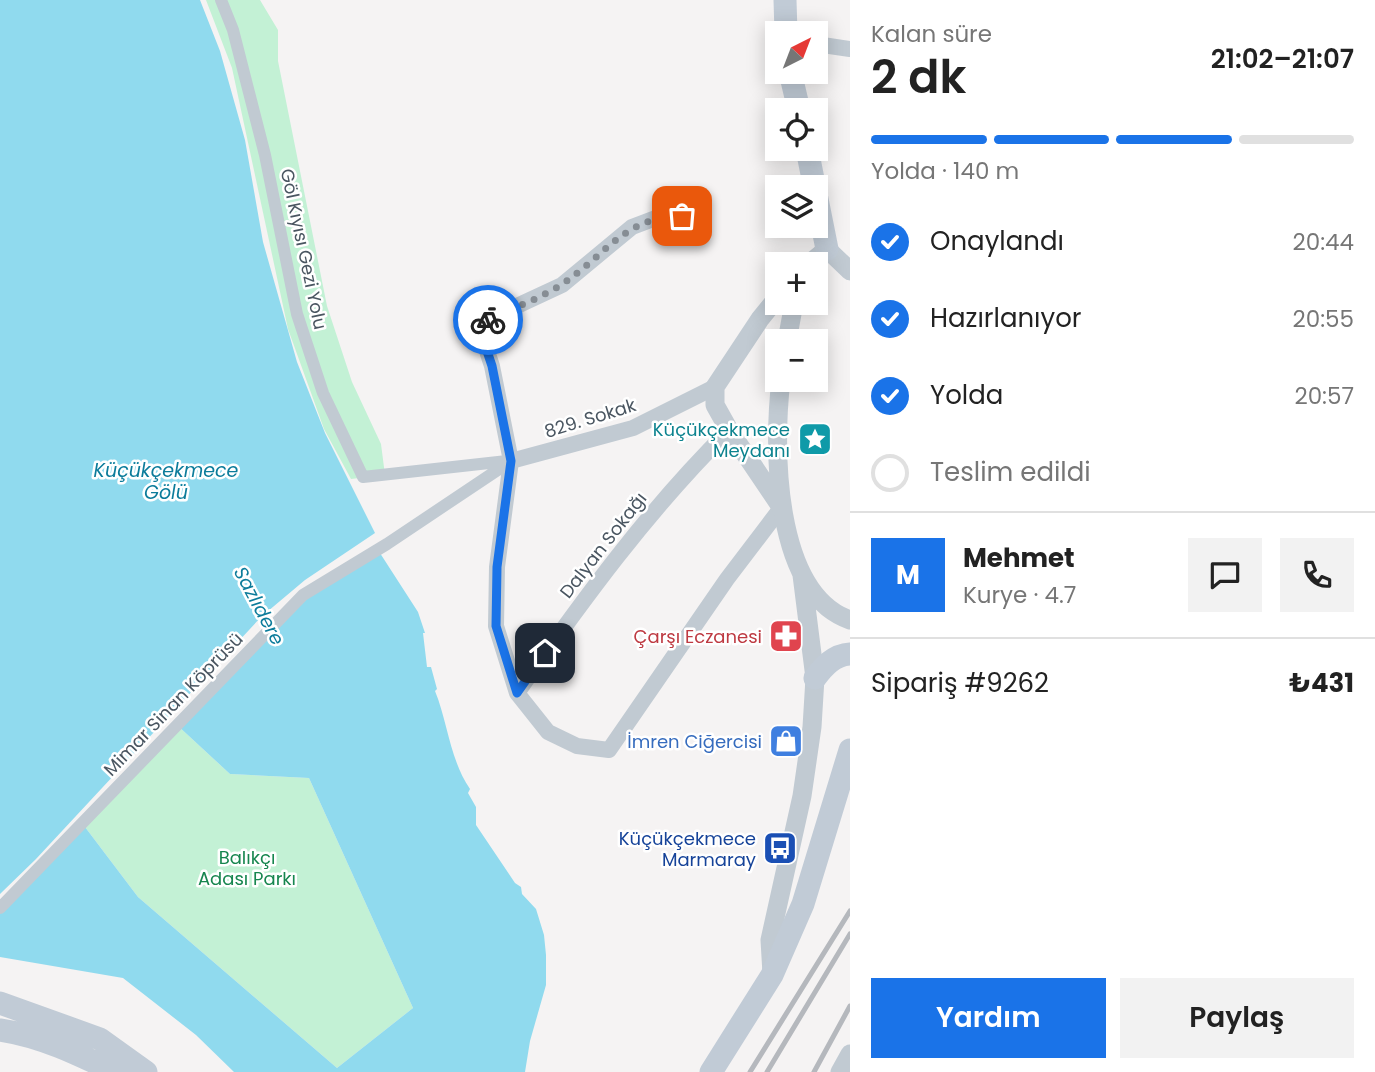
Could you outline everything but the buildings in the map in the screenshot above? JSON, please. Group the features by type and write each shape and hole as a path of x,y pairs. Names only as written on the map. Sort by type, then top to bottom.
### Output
{"main road":[{"path":"785,0 786,21"},
{"path":"809,161 827,249"},
{"path":"815,678 825,664 841,655 850,654"},
{"path":"711,1072 772,975 803,904 850,750"},
{"path":"0,1003 100,1039 146,1072"},
{"path":"0,1030 17,1032 74,1051 115,1072"}],"street":[{"name":"Göl Kıyısı Gezi Yolu","path":"220,0 233,30 265,155 297,314 323,393 363,477 511,461"},
{"path":"828,46 850,49"},
{"path":"702,215 661,216 632,227 562,285 478,324 492,366 511,461 497,567 496,626 517,693 548,732 577,746 609,750 727,579 781,508"},
{"path":"823,252 827,249 850,271"},
{"path":"765,312 715,387 715,405 781,508"},
{"name":"829. Sokak","path":"511,461 633,428 715,387"},
{"path":"772,975 770,940 802,796 812,727 815,678 802,575 781,508 776,441 780,392"},
{"name":"Dalyan Sokağı","path":"517,693 588,594 648,518 684,475 729,430"},
{"name":"Mimar Sinan Köprüsü","path":"0,908 303,595 387,544 511,461"},
{"path":"802,575 814,596 850,620"},
{"path":"840,1072 850,1054"}],"green space":[{"path":"206,0 260,0 278,30 278,61 327,306 352,382 381,444 385,475 351,479 324,429 288,329 232,68"},
{"name":"Balıkçı Adası Parkı","path":"177,725 230,774 309,778 413,1008 337,1068 138,897 85,827"}],"water":[{"name":"Küçükçekmece Gölü","path":"0,0 200,0 220,51 245,140 263,242 297,362 325,433 375,533 305,580 261,617 36,859 0,894"},
{"path":"378,550 418,612 425,633 427,667 431,667 437,689 435,691 454,754 476,807 476,825 515,883 521,887 522,894 536,909 544,935 546,985 530,1041 525,1072 234,1072 196,1035 123,978 0,957 0,911 85,827 138,897 337,1068 413,1008 309,778 230,774 177,725 303,595"}],"waterway":[{"name":"Sazlıdere","path":"261,607 273,628"}],"railway":[{"path":"750,1072 850,911"},
{"path":"767,1072 850,934"},
{"path":"814,1072 850,1006"}],"way so far":[{"path":"488,320 562,285 632,227 661,216 682,216"}],"place":[{"name":"Küçükçekmece Meydanı","path":"815,439"},
{"name":"Çarşı Eczanesi","path":"786,636"},
{"name":"İmren Ciğercisi","path":"786,741"},
{"name":"Küçükçekmece Marmaray","path":"780,848"}],"route":[{"path":"488,320 478,324 492,366 511,461 497,567 496,626 517,693 545,653"}]}
